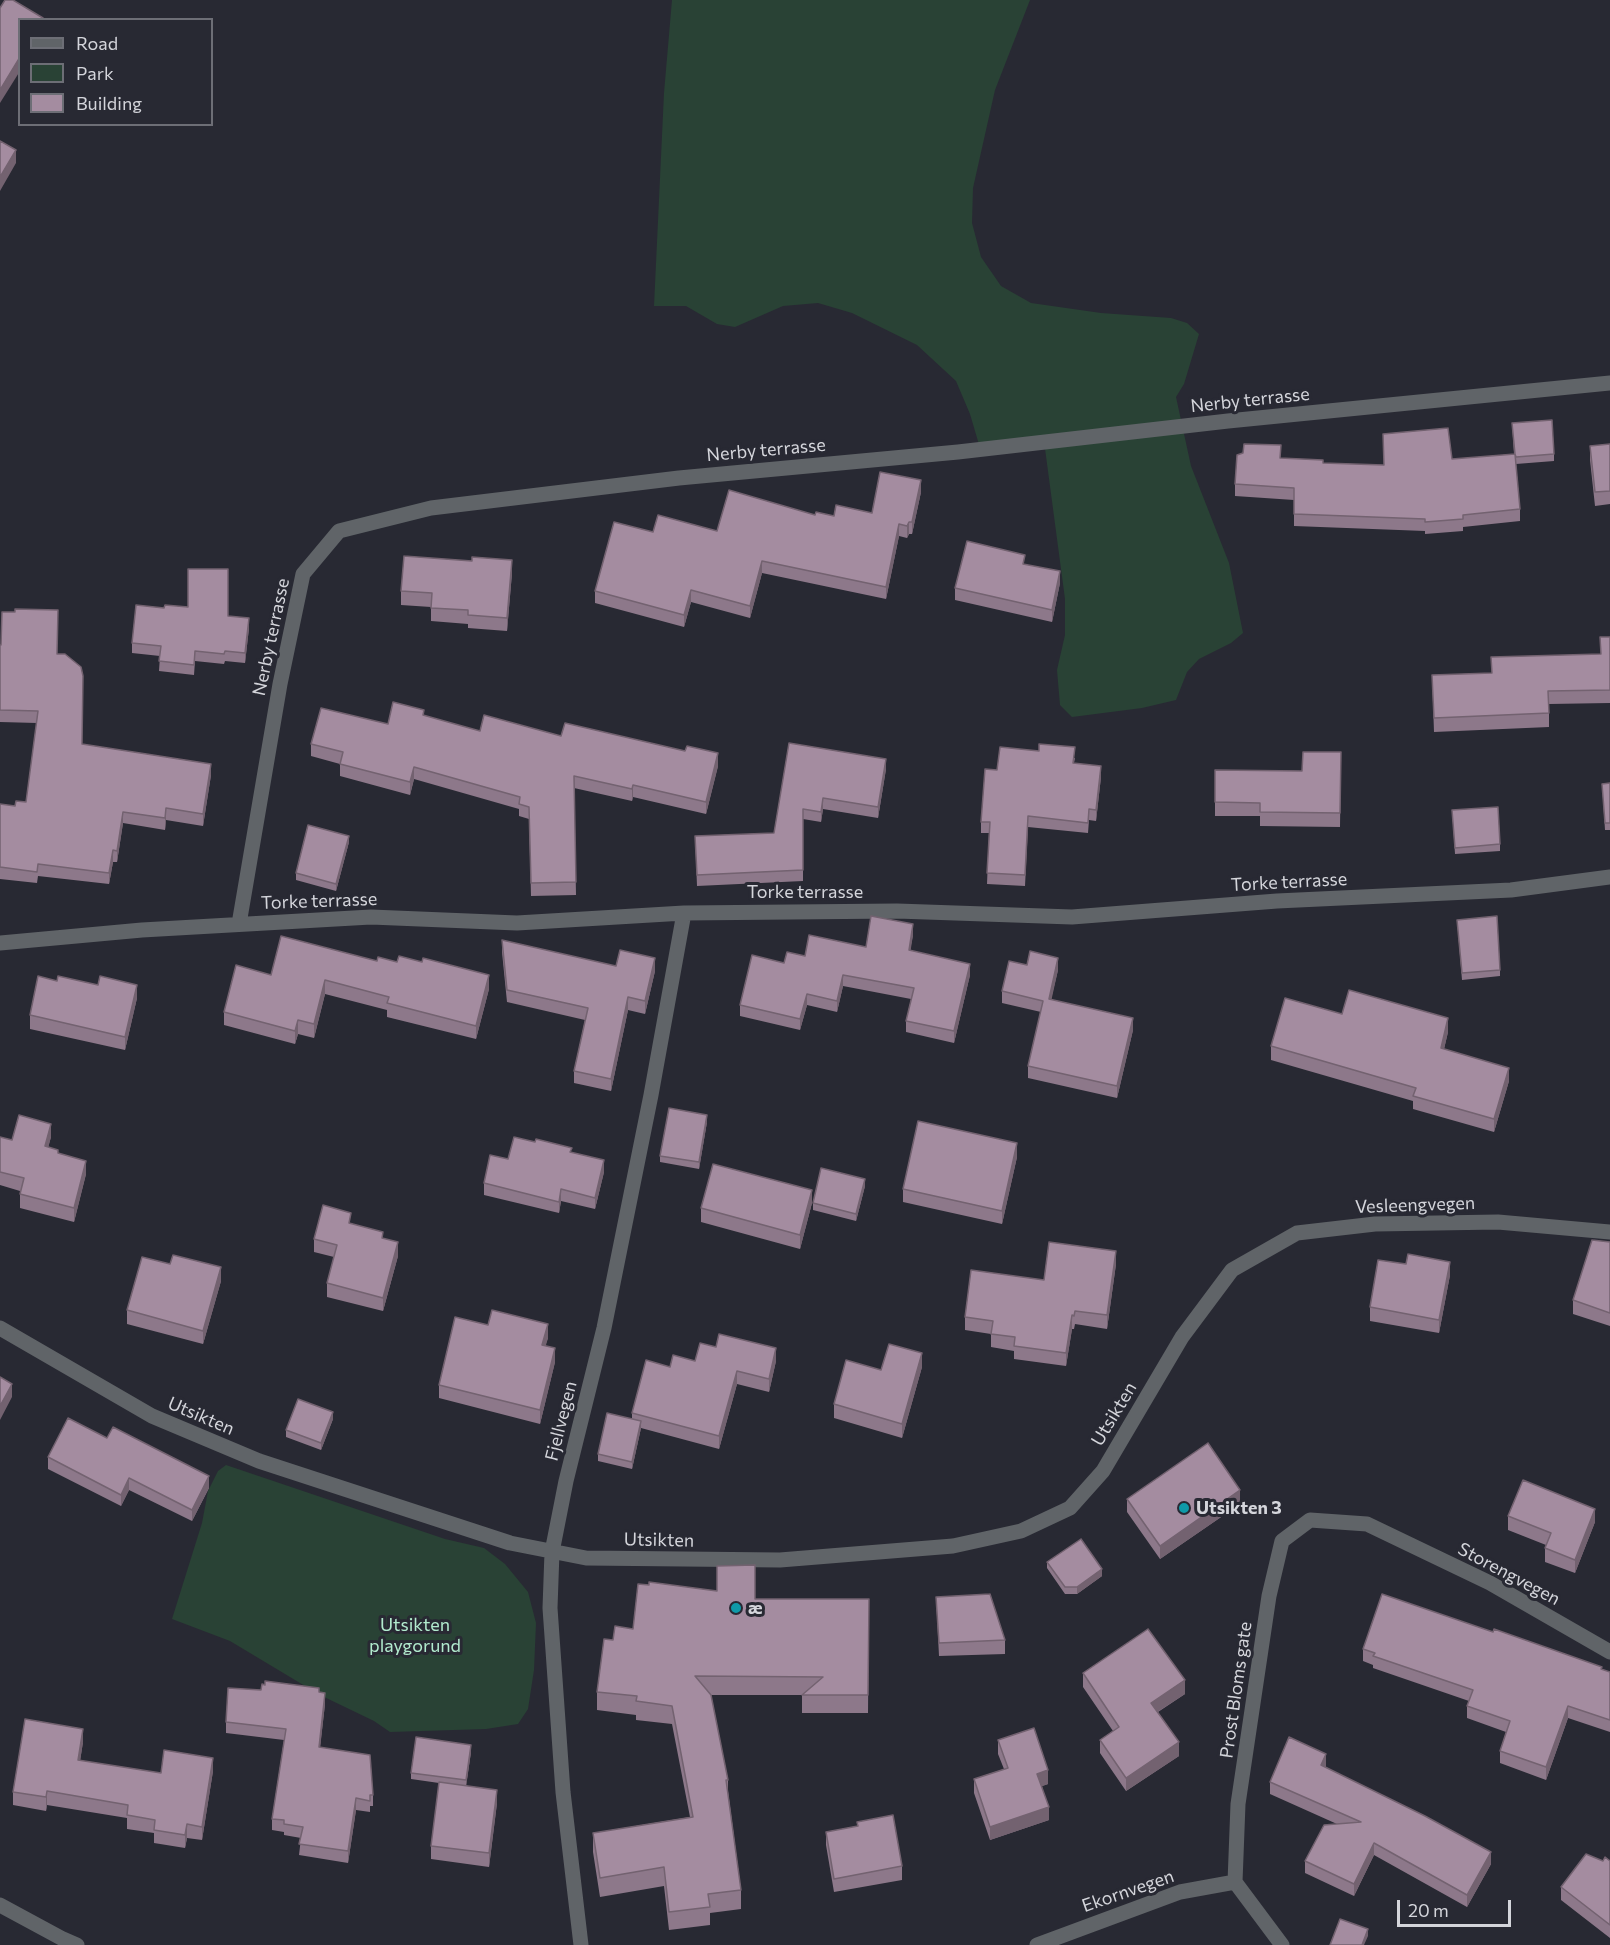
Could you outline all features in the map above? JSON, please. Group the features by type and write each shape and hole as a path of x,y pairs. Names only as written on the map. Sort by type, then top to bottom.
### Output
{"street":[{"name":"Nerby terrasse","path":"239,924 280,684 303,574 339,531 431,508 680,478 958,452 1228,421 1610,383"},
{"name":"Torke terrasse","path":"0,943 142,930 370,917 517,923 684,912 897,911 1072,917 1277,901 1511,890 1610,877"},
{"name":"Fjellvegen","path":"581,1945 562,1781 550,1608 552,1552 566,1481 604,1328 651,1095 684,912"},
{"name":"Vesleengvegen","path":"1232,1270 1297,1233 1375,1224 1498,1222 1610,1232"},
{"name":"Utsikten","path":"0,1328 152,1416 259,1461 510,1543 586,1558 780,1560 953,1546 1021,1531 1070,1508 1103,1471 1182,1337 1232,1270"},
{"name":"Prost Bloms gate","path":"1235,1882 1238,1804 1269,1596 1282,1542 1310,1520 1367,1524 1388,1534"},
{"name":"Storengvegen","path":"1388,1534 1490,1583 1610,1652"},
{"name":"Ekornvegen","path":"1037,1945 1180,1892 1235,1882"},
{"path":"1235,1882 1282,1945"},
{"path":"0,1905 77,1945"}],"green space":[{"path":"672,0 1030,0 995,90 973,188 972,223 981,257 1001,286 1031,303 1101,313 1171,318 1187,323 1199,334 1184,384 1176,397 1191,466 1229,563 1243,633 1231,643 1199,659 1187,672 1176,700 1142,708 1072,717 1060,705 1057,670 1065,635 1065,599 1044,441 980,448 970,414 956,381 917,345 852,313 818,303 783,306 735,327 717,324 686,306 654,306 664,93"},
{"name":"Utsikten playgorund","path":"226,1465 445,1539 484,1548 505,1564 528,1592 536,1623 534,1670 528,1709 518,1724 486,1729 390,1732 374,1721 320,1695 230,1641 172,1619 202,1523 208,1491 218,1471"}],"building":[{"path":"5,0 13,0 43,18 18,18 18,60 0,90 0,8"},
{"path":"0,141 16,150 0,177"},
{"path":"1552,420 1554,454 1516,457 1512,423"},
{"path":"1448,428 1452,459 1515,454 1520,509 1463,515 1463,519 1425,522 1425,519 1294,514 1294,488 1235,484 1237,455 1243,453 1244,444 1281,445 1280,458 1323,460 1323,463 1384,465 1383,434"},
{"path":"1610,444 1610,491 1595,492 1590,446"},
{"path":"880,472 921,480 912,522 909,522 907,526 899,524 886,587 762,561 750,606 691,590 684,615 595,591 614,522 653,532 658,515 717,531 729,490 815,515 816,512 834,516 836,505 872,513"},
{"path":"967,541 1025,555 1023,564 1060,571 1052,610 955,588"},
{"path":"404,556 472,561 472,557 512,560 507,618 468,615 468,610 431,608 432,593 401,591"},
{"path":"188,569 228,569 228,616 249,618 245,653 225,651 224,654 195,651 194,665 159,661 161,646 132,643 136,605 164,608 165,605 188,607"},
{"path":"15,609 58,610 57,654 65,654 81,667 83,676 82,744 211,764 203,814 166,808 165,818 123,812 117,851 113,850 109,873 38,864 37,872 0,867 0,804 15,806 16,801 26,802 38,711 0,710 2,612 15,612"},
{"path":"1600,637 1610,637 1610,690 1548,691 1549,713 1434,718 1432,675 1492,673 1491,657 1601,654"},
{"path":"393,702 424,710 423,715 480,731 484,715 561,736 565,723 685,751 687,746 718,753 706,802 633,785 632,789 574,776 576,882 531,883 529,807 519,804 520,797 414,767 410,782 340,764 343,752 311,744 321,708 388,724"},
{"path":"789,743 886,759 878,807 823,798 821,812 803,809 803,870 697,875 695,836 774,833"},
{"path":"1039,744 1075,747 1073,763 1101,766 1096,810 1089,809 1088,823 1028,816 1025,875 987,873 990,822 981,822 985,769 997,770 1000,747 1039,751"},
{"path":"1303,752 1341,752 1340,813 1260,812 1260,803 1215,802 1215,770 1302,771"},
{"path":"1610,783 1610,823 1605,823 1602,784"},
{"path":"1498,807 1500,844 1455,848 1452,810"},
{"path":"308,825 349,836 336,884 296,873"},
{"path":"871,916 913,924 909,950 970,964 954,1031 906,1021 914,988 843,975 837,1001 807,994 800,1019 740,1005 752,955 784,963 787,952 805,956 809,935 866,947"},
{"path":"1497,916 1500,970 1462,973 1457,920"},
{"path":"281,936 377,961 378,957 397,962 399,956 422,962 423,958 489,975 476,1026 387,1003 389,997 325,980 314,1024 298,1020 295,1031 224,1012 236,965 271,975"},
{"path":"502,940 616,966 620,950 655,958 645,1001 628,997 611,1079 574,1071 588,1008 507,990"},
{"path":"1030,951 1058,958 1049,999 1133,1018 1117,1086 1028,1066 1043,1001 1002,991 1009,961 1027,965"},
{"path":"38,976 57,981 58,976 98,985 100,976 137,985 125,1037 30,1015"},
{"path":"1349,990 1448,1018 1441,1048 1509,1068 1494,1119 1413,1096 1416,1088 1271,1046 1285,998 1342,1014"},
{"path":"669,1108 707,1115 699,1162 660,1156"},
{"path":"19,1115 51,1124 45,1146 58,1150 58,1153 86,1161 74,1208 20,1194 24,1178 0,1172 0,1137 12,1140"},
{"path":"918,1121 1017,1143 1002,1211 903,1189"},
{"path":"514,1137 535,1142 536,1139 572,1148 570,1152 604,1160 595,1198 561,1189 559,1202 484,1183 490,1155 508,1159"},
{"path":"713,1164 812,1190 800,1235 701,1208"},
{"path":"821,1168 865,1179 856,1214 813,1203"},
{"path":"323,1205 351,1213 349,1223 383,1232 382,1238 398,1242 383,1298 327,1283 337,1245 314,1239"},
{"path":"1592,1240 1610,1242 1610,1313 1573,1300"},
{"path":"1049,1242 1116,1251 1107,1315 1075,1311 1074,1316 1072,1315 1066,1353 1014,1346 1015,1337 991,1334 993,1321 965,1317 971,1270 1044,1280"},
{"path":"1408,1254 1450,1262 1439,1320 1370,1307 1378,1260 1406,1264"},
{"path":"173,1255 221,1267 203,1331 127,1310 142,1257 170,1264"},
{"path":"492,1310 548,1324 542,1345 555,1348 540,1410 439,1385 455,1317 488,1325"},
{"path":"719,1334 776,1348 769,1379 737,1371 719,1436 632,1413 646,1360 670,1367 673,1355 695,1361 700,1343 716,1347"},
{"path":"889,1344 922,1353 902,1424 834,1404 846,1360 881,1370"},
{"path":"0,1377 12,1384 0,1406"},
{"path":"298,1399 333,1412 321,1443 286,1430"},
{"path":"607,1413 641,1421 632,1462 598,1454"},
{"path":"68,1418 107,1438 113,1427 209,1476 192,1510 129,1478 121,1495 48,1457"},
{"name":"Utsikten 3","path":"1208,1443 1240,1490 1160,1546 1127,1499"},
{"path":"1523,1480 1595,1509 1575,1560 1545,1548 1551,1533 1508,1516"},
{"path":"1081,1539 1102,1569 1077,1587 1065,1587 1047,1562"},
{"path":"755,1565 755,1599 869,1599 868,1695 802,1695 823,1677 695,1676 711,1695 728,1780 726,1780 741,1890 708,1894 710,1907 669,1912 664,1867 600,1878 593,1833 693,1817 672,1706 636,1701 637,1696 597,1692 604,1639 613,1640 615,1626 633,1629 638,1584 649,1585 649,1582 717,1591 717,1566"},
{"path":"990,1594 1005,1640 939,1643 936,1597"},
{"path":"1382,1594 1493,1632 1494,1629 1602,1667 1601,1669 1610,1672 1610,1720 1568,1706 1546,1767 1500,1751 1510,1721 1467,1706 1473,1690 1373,1656 1375,1653 1363,1649"},
{"path":"1148,1629 1185,1680 1151,1703 1179,1742 1126,1778 1100,1740 1119,1727 1083,1673"},
{"path":"265,1681 319,1688 319,1692 325,1693 319,1747 370,1755 373,1795 370,1795 370,1801 356,1798 348,1851 299,1844 303,1827 284,1824 284,1820 272,1819 286,1729 226,1722 228,1688 261,1690"},
{"path":"25,1719 83,1729 78,1760 161,1773 164,1750 213,1758 202,1827 187,1824 185,1835 154,1830 155,1820 127,1815 128,1805 47,1791 46,1797 13,1792"},
{"path":"1034,1728 1048,1770 1037,1774 1049,1807 990,1827 974,1779 1008,1768 998,1740"},
{"path":"416,1737 471,1745 466,1780 411,1773"},
{"path":"1289,1737 1326,1754 1321,1765 1425,1816 1491,1852 1467,1895 1374,1843 1354,1884 1305,1861 1324,1825 1361,1822 1270,1782"},
{"path":"439,1782 497,1790 489,1853 431,1846"},
{"path":"893,1815 902,1866 834,1879 826,1832 858,1826 857,1822"},
{"path":"1586,1854 1603,1861 1605,1857 1610,1861 1610,1925 1561,1887"},
{"path":"1340,1919 1368,1929 1362,1945 1330,1945"}],"place":[{"name":"Utsikten 3","path":"1184,1508"},
{"name":"æ","path":"736,1608"}]}
